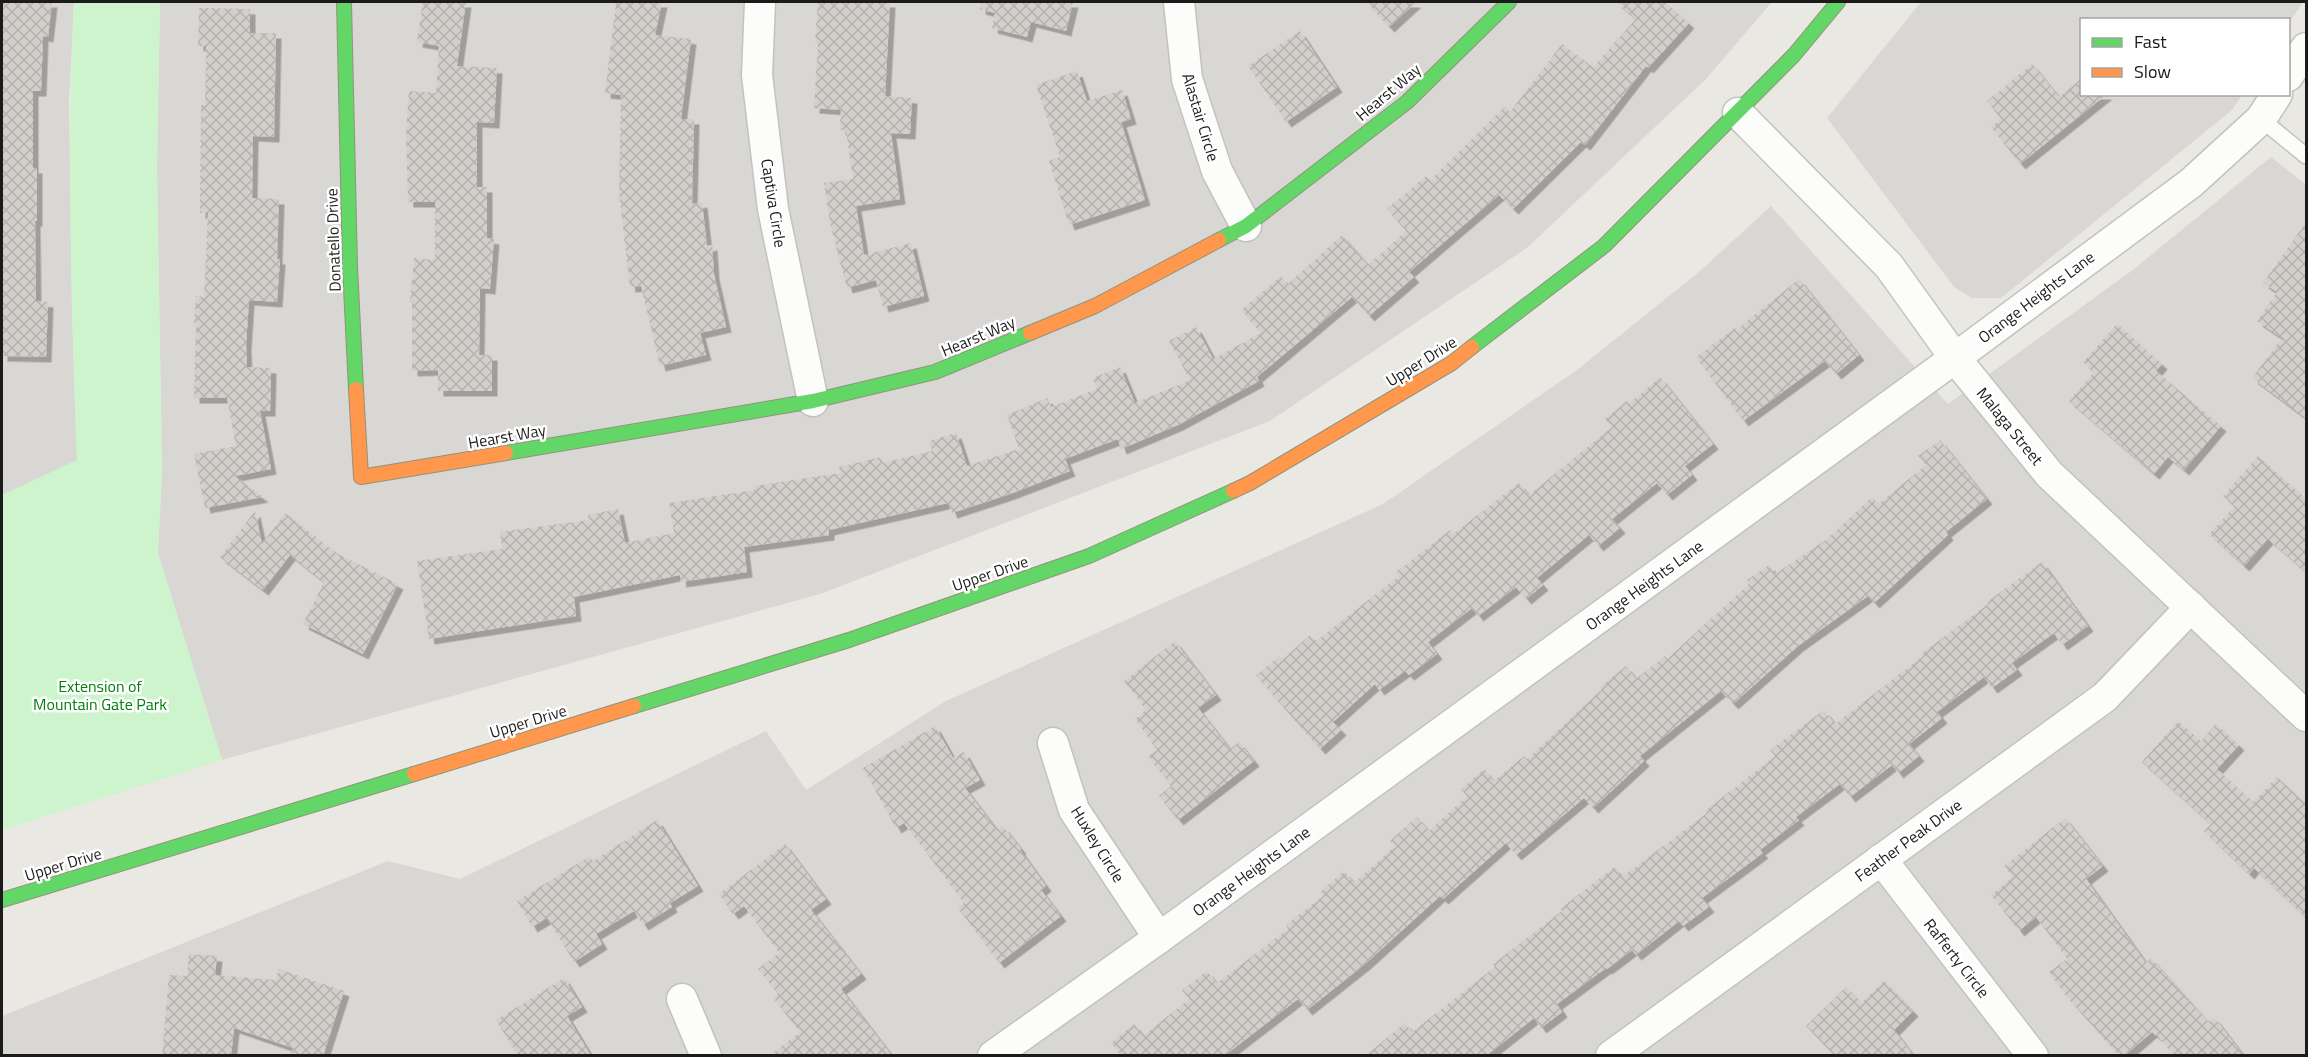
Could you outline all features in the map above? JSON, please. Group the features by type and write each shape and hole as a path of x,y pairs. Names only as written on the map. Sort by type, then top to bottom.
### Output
{"main road":[{"name":"Donatello Drive","path":"345,2 350,267 361,477"},
{"name":"Hearst Way","path":"361,477 813,401 935,372 1095,306 1246,226 1407,102 1509,2"},
{"name":"Upper Drive","path":"2,900 849,640 1089,556 1250,483 1452,363 1604,246 1794,55 1838,2"}],"street":[{"name":"Captiva Circle","path":"760,2 757,75 773,209 813,401"},
{"name":"Alastair Circle","path":"1179,2 1187,79 1217,171 1246,226"},
{"path":"2290,74 2307,48"},
{"name":"Orange Heights Lane","path":"993,1056 1159,938 1955,358 2191,183 2269,106"},
{"name":"Malaga Street","path":"1738,113 1889,266 1955,358 2049,474 2307,716"},
{"name":"Feather Peak Drive","path":"1611,1056 2105,697 2191,607"},
{"name":"Huxley Circle","path":"1053,743 1074,810 1159,938"},
{"name":"Rafferty Circle","path":"1881,859 2033,1056"},
{"path":"682,999 706,1056"}],"lane":[{"path":"2269,106 2307,156"}],"shaded area":[{"path":"2,2 74,2 69,102 77,461 2,495"},
{"path":"160,2 1772,2 1706,79 1528,247 1270,421 820,594 222,760 158,553 162,471 157,167"},
{"path":"1921,2 2303,2 2290,22 2290,18 2080,18 2080,96 2241,96 2232,110 2001,298 1972,298 1954,287 1827,118"},
{"path":"2271,157 2306,185 2306,1055 2,1056 2,1016 388,861 460,879 766,731 806,790 946,701 1383,504 1577,370 1700,271 1771,206 1948,404 2134,269"}],"green space":[{"name":"Extension of Mountain Gate Park","path":"74,2 160,2 157,167 162,471 158,553 222,760 2,830 2,495 77,460 71,231"}],"building":[{"path":"2,2 52,2 48,37 43,36 41,91 33,91 33,168 37,168 36,301 48,302 46,357 2,356"},
{"path":"423,2 466,2 457,66 497,68 494,123 477,122 477,187 487,187 487,238 494,239 490,289 480,288 479,355 492,355 492,391 438,391 438,370 412,371 412,302 410,302 414,258 435,260 435,202 408,202 406,134 409,91 436,93 439,46 417,42"},
{"path":"616,2 662,2 655,35 691,39 681,119 694,119 692,204 702,202 707,246 712,245 714,274 726,327 700,333 706,355 660,366 641,286 630,287 619,192 621,95 605,93"},
{"path":"818,2 890,2 885,96 912,98 910,134 891,133 900,199 856,206 864,255 911,243 924,296 883,307 876,280 847,288 830,223 824,183 853,179 846,130 840,130 841,110 814,108"},
{"path":"981,2 1073,2 1066,31 1031,22 1027,37 992,28 995,13 980,9"},
{"path":"1366,2 1416,2 1389,27"},
{"path":"1616,2 1665,2 1689,23 1648,68 1646,66 1585,145 1581,142 1513,209 1499,195 1409,272 1414,277 1369,316 1352,297 1257,377 1259,381 1178,425 1121,449 1118,439 1065,459 1070,471 952,513 948,503 829,530 829,535 744,547 747,572 681,582 680,575 574,597 576,616 429,639 417,561 502,549 500,532 589,520 588,515 618,509 625,543 674,533 669,503 755,490 754,486 841,473 839,467 881,457 883,463 932,451 929,441 956,433 967,466 1019,449 1007,415 1047,398 1051,407 1097,389 1093,378 1120,367 1135,403 1190,380 1169,341 1196,327 1213,359 1261,333 1241,310 1281,276 1288,284 1342,235 1368,265 1406,231 1387,209 1426,176 1430,180 1505,106 1510,112 1562,44 1593,67 1636,19"},
{"path":"199,8 250,9 250,33 276,33 274,137 253,136 252,198 279,199 277,259 280,259 277,302 249,300 246,345 247,367 271,368 270,411 260,411 271,469 235,476 263,497 205,508 194,454 236,446 227,398 194,398 196,296 204,297 208,213 200,213 201,105 205,105 206,46 198,46"},
{"path":"1300,31 1337,87 1286,122 1248,66"},
{"path":"2032,64 2059,97 2080,80 2080,96 2105,96 2020,164 1991,127 2001,119 1987,101"},
{"path":"1077,71 1087,101 1122,90 1131,119 1121,122 1145,200 1069,225 1049,161 1060,157 1036,85"},
{"path":"2307,221 2307,419 2252,378 2282,338 2257,321 2277,292 2263,283"},
{"path":"1799,279 1859,355 1836,374 1825,361 1743,421 1696,357 1735,328 1736,330"},
{"path":"2117,324 2162,364 2156,371 2221,426 2184,470 2168,457 2154,474 2069,401 2094,372 2083,362"},
{"path":"1660,377 1713,444 1685,466 1692,475 1667,495 1657,483 1612,519 1620,528 1598,546 1589,535 1537,578 1543,585 1526,599 1516,587 1478,616 1472,608 1428,642 1437,654 1409,675 1405,671 1379,690 1375,684 1333,722 1341,730 1320,749 1256,676 1279,656 1282,660 1310,635 1316,641 1399,576 1396,572 1450,530 1453,534 1519,483 1529,495 1612,427 1605,419 1627,401 1629,404"},
{"path":"1940,440 1987,499 1946,532 1948,535 1874,603 1868,596 1798,646 1733,704 1721,691 1640,756 1644,761 1593,808 1584,798 1516,855 1506,843 1443,899 1440,896 1365,964 1307,1010 1298,999 1224,1056 1119,1056 1120,1054 1111,1043 1134,1024 1143,1036 1189,999 1182,990 1207,971 1217,983 1288,929 1286,925 1323,896 1320,892 1344,871 1354,883 1395,846 1390,841 1417,817 1429,831 1467,796 1461,789 1484,769 1494,781 1524,756 1527,759 1602,689 1600,687 1626,666 1636,679 1665,656 1667,659 1749,584 1747,580 1769,565 1775,574 1827,539 1872,497 1878,504 1926,465 1918,456"},
{"path":"2258,456 2307,500 2307,573 2268,539 2244,566 2209,534 2235,506 2223,496"},
{"path":"255,511 262,544 285,513 338,554 398,584 363,654 303,624 324,582 290,555 263,590 220,557"},
{"path":"2042,562 2088,626 2062,645 2054,633 2012,663 2017,670 1992,688 1984,677 1937,712 1942,718 1909,744 1919,756 1898,773 1892,765 1850,797 1840,784 1796,817 1799,820 1760,850 1763,853 1702,898 1709,907 1683,926 1679,921 1636,955 1632,950 1606,968 1557,1004 1562,1012 1541,1028 1534,1018 1486,1056 1365,1056 1405,1023 1412,1032 1495,967 1493,964 1562,911 1560,909 1614,867 1622,877 1707,813 1705,811 1775,756 1770,750 1824,710 1835,724 1923,656 1921,654 1988,604 1987,602"},
{"path":"1175,641 1216,695 1198,708 1230,749 1239,742 1254,761 1178,820 1159,796 1171,786 1148,756 1157,750 1135,719 1146,710 1124,681"},
{"path":"2178,721 2201,741 2216,724 2239,745 2217,769 2253,802 2277,777 2307,805 2307,919 2254,868 2249,874 2204,831 2211,824 2142,762"},
{"path":"935,726 953,758 964,752 980,780 965,788 997,830 1003,826 1021,849 1046,886 1041,890 1061,916 999,963 958,908 964,903 904,823 896,828 863,768"},
{"path":"2065,818 2103,866 2086,879 2146,963 2151,958 2208,1022 2214,1017 2244,1056 2174,1056 2152,1032 2124,1056 2119,1056 2066,996 2049,972 2067,959 2036,917 2019,931 1991,895 2013,877 2004,866"},
{"path":"657,820 698,886 670,903 672,907 643,925 634,911 596,934 602,944 574,962 547,918 532,927 517,901 590,856 593,861"},
{"path":"785,844 826,899 811,910 861,974 841,989 892,1056 769,1056 800,1032 773,998 778,994 758,969 779,953 744,906 733,914 719,894"},
{"path":"189,954 217,956 215,975 275,980 279,969 344,991 323,1056 290,1056 293,1048 234,1028 231,1056 162,1056 169,975 187,976"},
{"path":"564,978 582,1007 567,1016 591,1056 518,1056 496,1020"},
{"path":"1884,981 1913,1011 1894,1030 1914,1056 1835,1056 1806,1026 1846,987 1861,1003"}],"traffic: fast":[{"path":"344,2 350,267 356,389"},
{"path":"1219,240 1246,226 1407,102 1509,2"},
{"path":"1472,347 1604,246 1794,55 1838,2"},
{"path":"506,453 813,401 935,372 1030,333"},
{"path":"634,706 849,640 1089,556 1233,491"},
{"path":"2,900 414,774"}],"traffic: slow":[{"path":"1030,333 1095,306 1219,240"},
{"path":"1233,491 1452,363 1472,347"},
{"path":"356,389 361,477 506,453"},
{"path":"414,774 634,706"}]}
